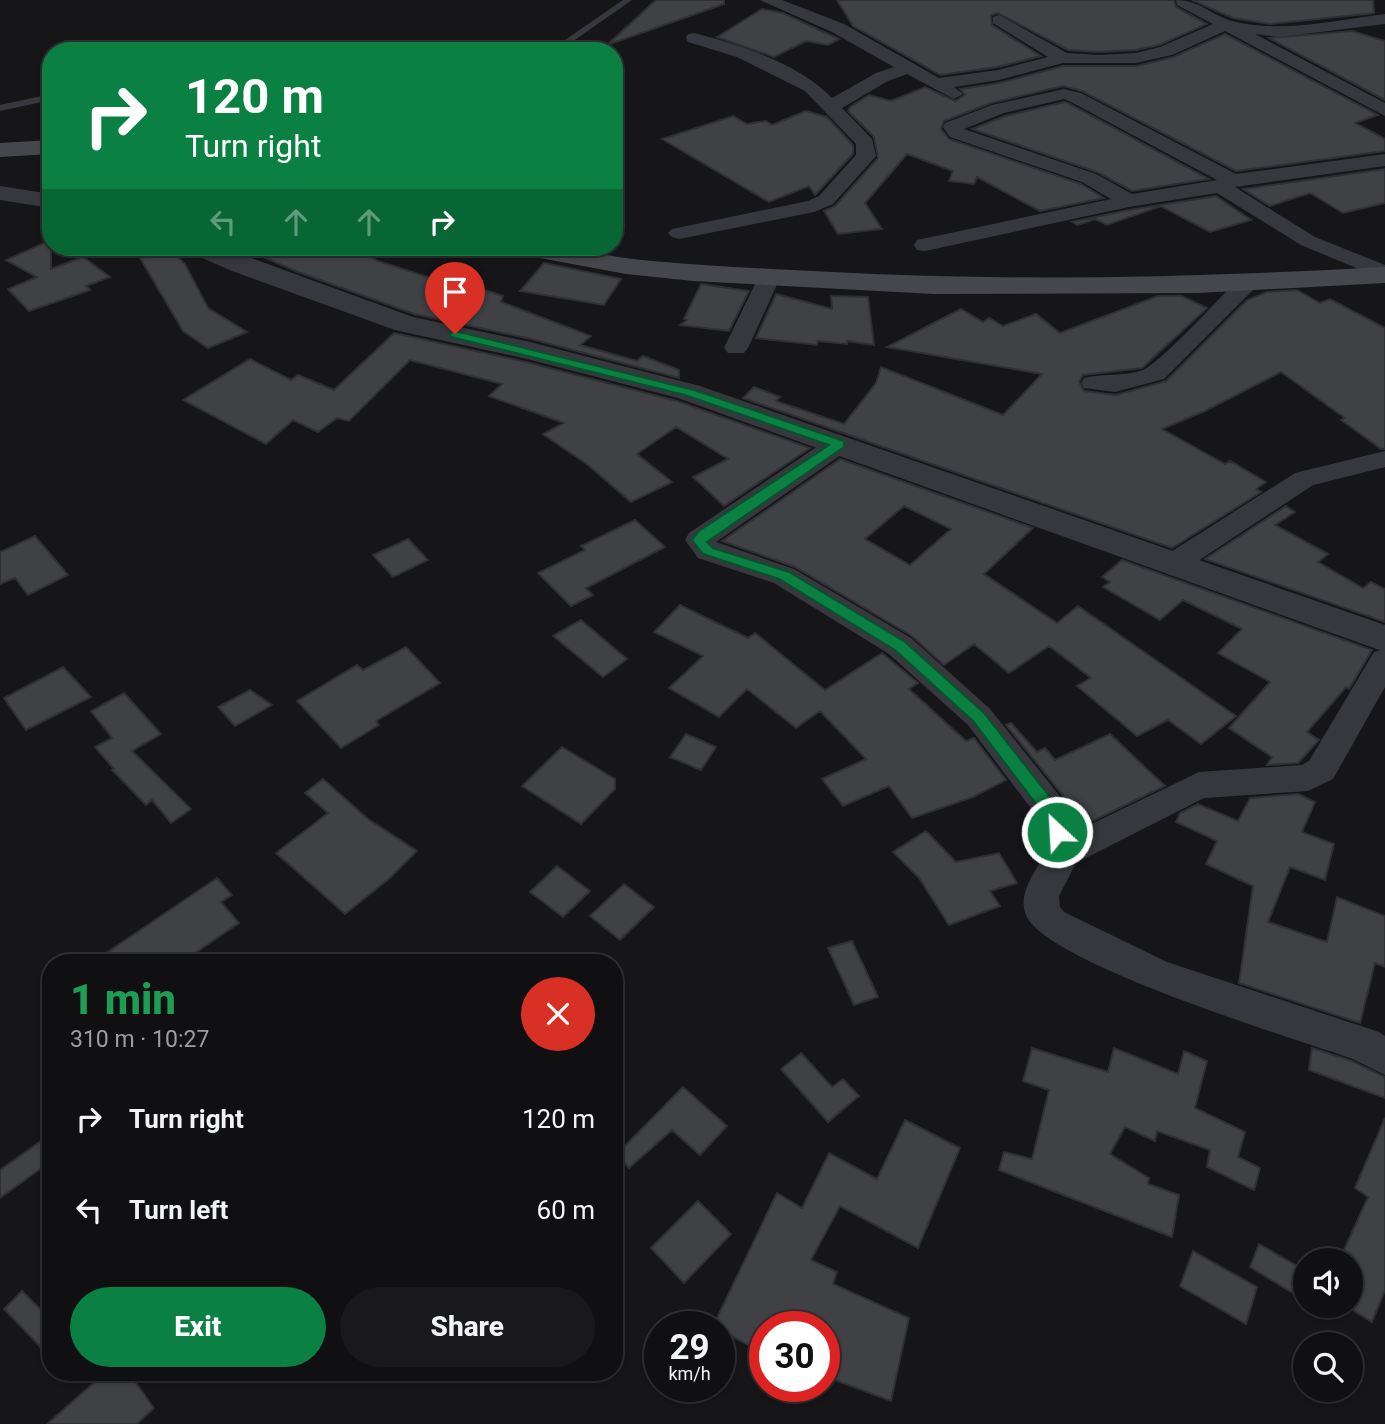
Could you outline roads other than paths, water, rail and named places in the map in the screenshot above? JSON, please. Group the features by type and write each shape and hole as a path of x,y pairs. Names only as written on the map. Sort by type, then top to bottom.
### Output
{"main road":[{"path":"0,150 42,147"},
{"path":"0,166 42,164"},
{"path":"623,243 712,254 933,263 1187,262 1341,256 1385,248"},
{"path":"572,256 626,266 769,278 934,286 1246,284 1385,274"}],"street":[{"path":"768,0 838,28 934,84 998,109"},
{"path":"1183,2 1385,110"},
{"path":"1337,8 1354,24"},
{"path":"934,84 999,75 1063,58 1136,58 1166,51 1225,25 1279,32 1385,19"},
{"path":"999,20 1063,58"},
{"path":"679,233 814,206 826,200 866,156 865,143 811,87 743,53 694,38"},
{"path":"829,108 882,77 908,68"},
{"path":"1129,201 1088,178 979,142 957,133 952,127 998,109 1052,96 1075,97 1226,183 1308,241 1385,274"},
{"path":"925,245 1226,183 1385,160"},
{"path":"0,193 42,200"},
{"path":"220,256 405,324 530,351 689,392 1176,562 1385,639"},
{"path":"736,348 769,278"},
{"path":"1093,383 1115,385 1156,374 1246,284"},
{"path":"839,444 704,534 699,540 701,545 708,551 784,576 900,646 979,717 1051,810 1064,853"},
{"path":"1176,562 1304,479 1385,459"},
{"path":"1385,660 1321,771 1308,778 1199,785 1064,853 1041,895 1042,912 1051,923 1157,975 1365,1045 1385,1057"}],"lane":[{"path":"566,42 628,0"},
{"path":"0,108 42,99"}]}
